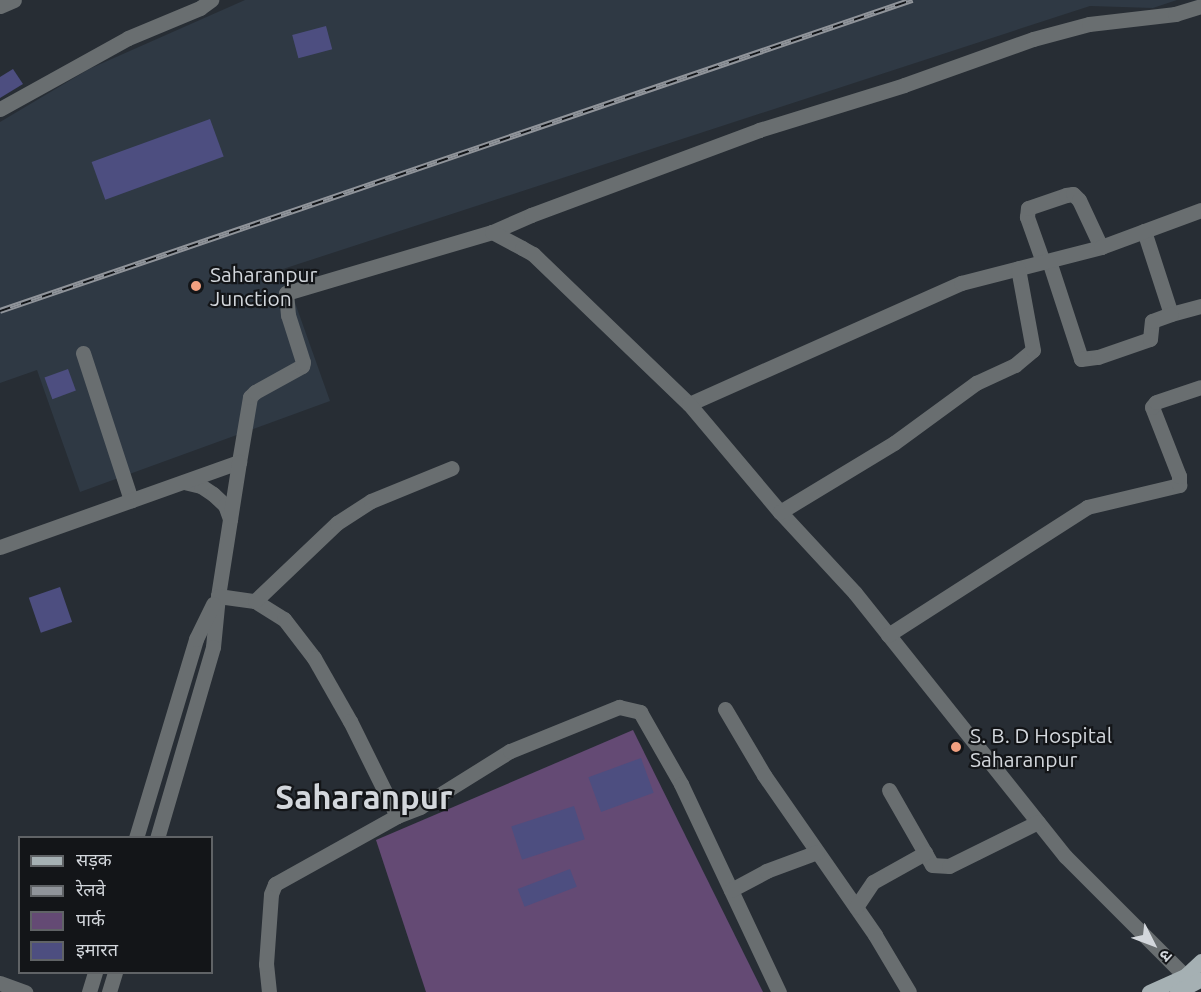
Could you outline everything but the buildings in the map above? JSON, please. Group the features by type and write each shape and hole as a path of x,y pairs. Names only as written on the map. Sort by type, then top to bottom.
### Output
{"main road":[{"path":"1149,992 1185,976 1201,961"},
{"path":"1177,992 1201,980"}],"street":[{"path":"0,6 14,0"},
{"path":"0,109 128,38 212,1"},
{"path":"157,836 213,647 218,596 250,397 302,366 303,362 288,315 286,293 492,232 531,214 759,130 904,85 1033,39 1089,24 1175,14 1201,6"},
{"path":"1101,247 1079,200 1073,194 1028,208 1028,217 1081,359 1098,357 1150,339 1152,321 1201,306"},
{"path":"689,404 961,283 1101,247 1201,210"},
{"path":"1144,231 1171,314"},
{"path":"492,232 532,254 689,404 780,512 855,593 1065,856 1185,976"},
{"path":"780,512 894,443 976,383 1015,365 1032,350 1018,268"},
{"path":"83,353 131,500"},
{"path":"888,635 1087,507 1179,485 1179,476 1152,407 1156,402 1201,387"},
{"path":"0,547 239,462"},
{"path":"255,601 337,523 371,501 452,468"},
{"path":"184,482 201,486 213,494 225,505 230,519"},
{"path":"218,596 255,601 284,619 314,658 350,721 397,816"},
{"path":"136,836 196,639 218,596"},
{"path":"269,992 266,964 271,894 275,884 397,816 420,807 510,751 619,707 640,712 681,784 779,992"},
{"path":"725,709 764,775 856,907 909,992"},
{"path":"889,790 932,865 949,866 1038,822"},
{"path":"731,890 766,871 817,852"},
{"path":"856,907 873,882 925,853"},
{"path":"89,992 94,974"},
{"path":"109,992 114,974"},
{"path":"0,983 26,992"}],"shaded area":[{"path":"245,0 1177,0 1153,8 1090,6 283,269 330,401 80,492 37,370 0,383 0,122 89,69"}],"green space":[{"path":"633,730 763,992 426,992 376,840"}],"railway":[{"path":"0,311 912,0"}],"place":[{"name":"Saharanpur Junction","path":"196,286"},
{"name":"S. B. D Hospital Saharanpur","path":"956,747"}],"district":[{"name":"Saharanpur","path":"364,797"}]}
